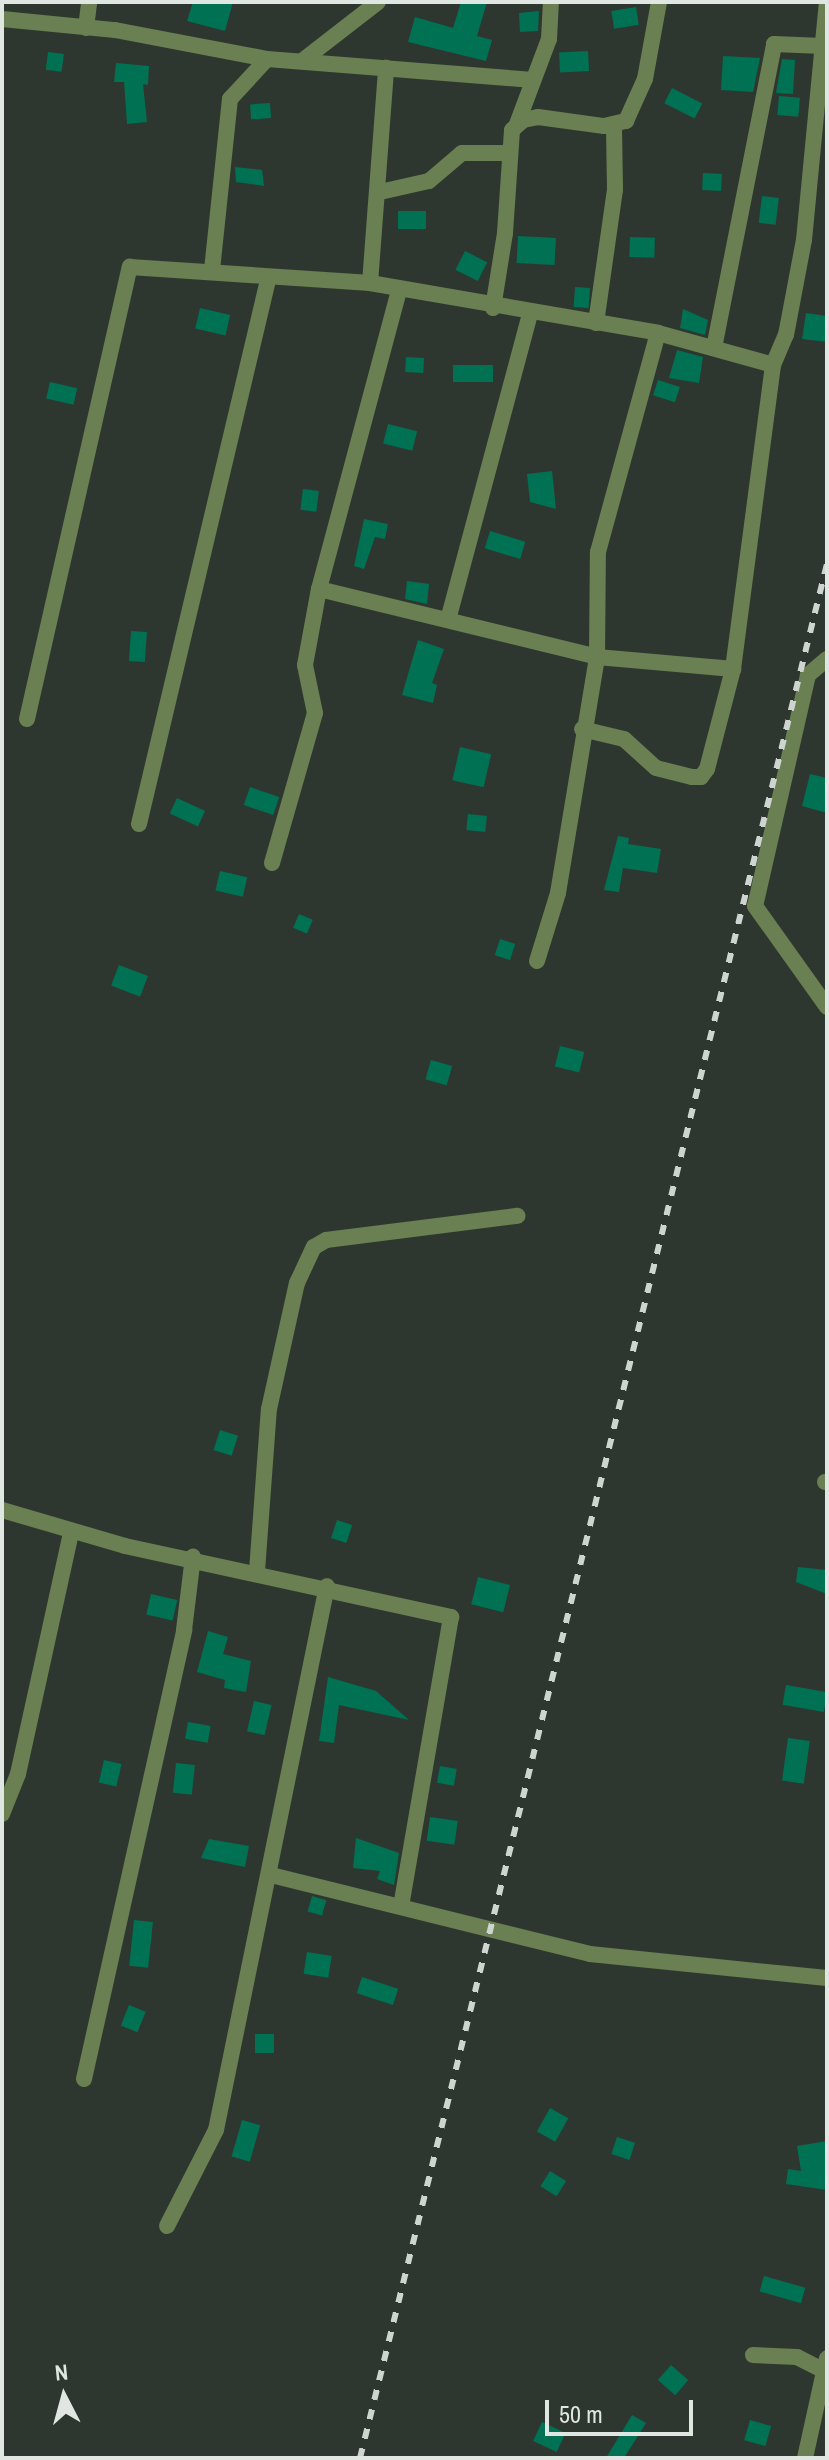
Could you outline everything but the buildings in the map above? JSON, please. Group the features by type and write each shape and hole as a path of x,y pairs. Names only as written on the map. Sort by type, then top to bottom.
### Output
{"street":[{"path":"86,28 89,2"},
{"path":"302,61 378,2"},
{"path":"493,308 510,153 517,124 549,39 551,2"},
{"path":"517,124 538,117 614,126 626,121 645,79 659,2"},
{"path":"582,729 624,739 656,768 701,777 733,669 773,365 786,335 804,240 827,2"},
{"path":"2,19 86,28 267,59 533,80"},
{"path":"714,348 774,44 823,46"},
{"path":"212,270 230,99 267,59"},
{"path":"370,283 380,192 386,68"},
{"path":"596,323 615,190 614,126"},
{"path":"380,192 429,181 462,153 510,153"},
{"path":"27,719 130,267 212,270 268,280 370,283 493,308 658,333 773,365"},
{"path":"139,824 268,280"},
{"path":"272,863 315,713 305,665 319,589 399,290"},
{"path":"448,620 530,314"},
{"path":"537,961 558,893 582,729 597,657 598,552 658,333"},
{"path":"319,589 597,657 733,669"},
{"path":"827,659 808,675 755,906 827,1007"},
{"path":"257,1571 269,1409 297,1283 314,1247 326,1240 517,1216"},
{"path":"2,1510 71,1532 443,1613 453,1623 401,1907"},
{"path":"2,1814 18,1774 71,1532"},
{"path":"84,2079 184,1630 193,1557"},
{"path":"167,2226 216,2130 271,1875 327,1586"},
{"path":"271,1875 590,1954 827,1978"},
{"path":"753,2355 797,2357 826,2368 805,2458"}],"railway":[{"path":"360,2458 827,564"}]}
